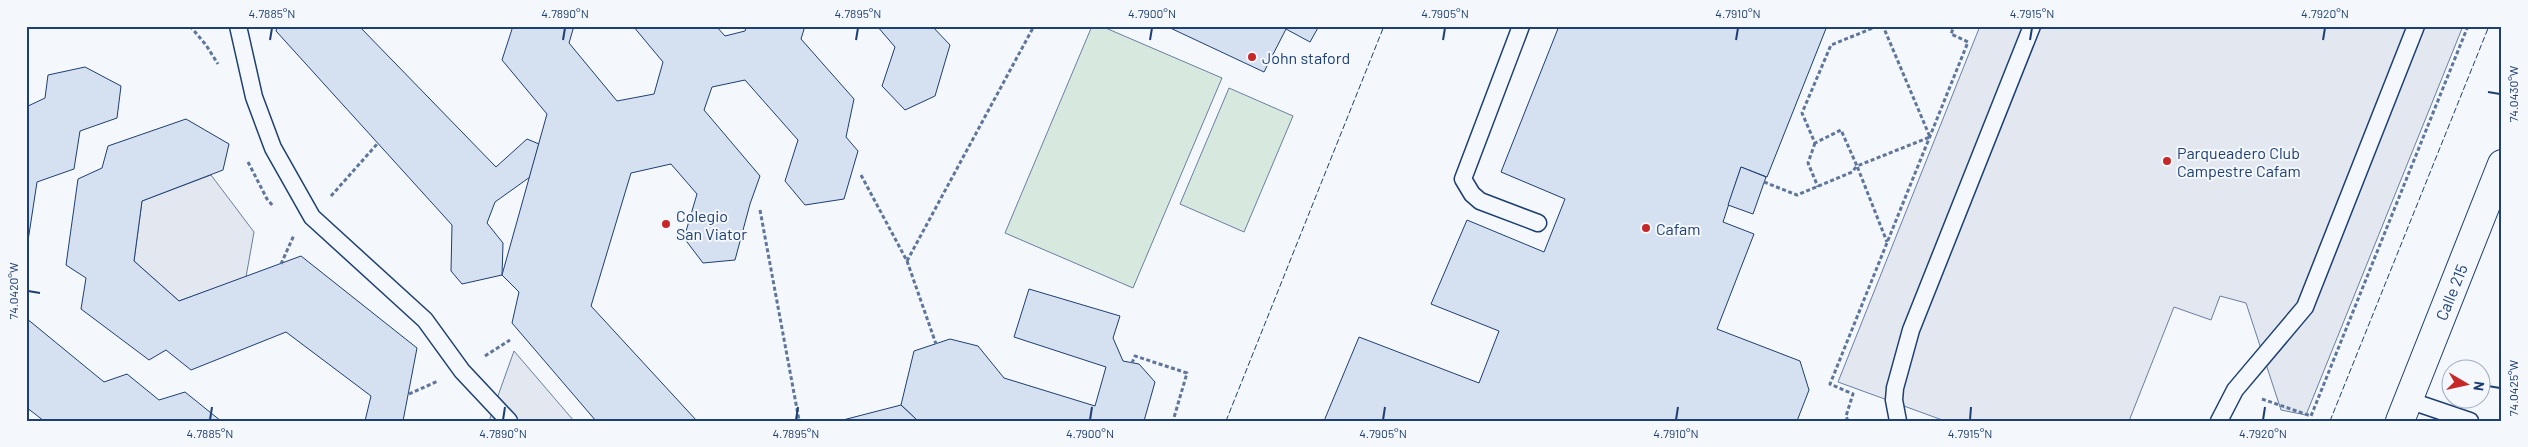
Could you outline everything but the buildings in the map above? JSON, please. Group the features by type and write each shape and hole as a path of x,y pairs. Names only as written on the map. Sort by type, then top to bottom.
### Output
{"street":[{"name":"Calle 215","path":"2404,410 2502,164"}],"lane":[{"path":"238,26 254,97 273,148 312,217 425,320 462,371 509,421"},
{"path":"1522,26 1463,179 1472,194 1480,201 1538,223"},
{"path":"1898,421 1894,406 1895,388 1912,330 2032,26"},
{"path":"2219,421 2235,390 2305,307 2416,26"},
{"path":"2404,410 2470,421"}],"path":[{"path":"907,261 1034,26"},
{"path":"1818,187 1808,163 1814,142 1802,113 1831,45 1878,26"},
{"path":"1883,26 1930,137"},
{"path":"1848,421 1846,416 1853,394 1830,384 1968,42 1951,34 1954,26"},
{"path":"2235,390 2312,416 2468,26"},
{"path":"1814,142 1840,130 1887,242"},
{"path":"1764,182 1798,194 1852,172 1856,166 1930,137"},
{"path":"295,235 378,143"},
{"path":"861,175 907,261 936,344"},
{"path":"760,210 799,420"},
{"path":"1132,363 1135,356 1187,373 1173,421"}],"shaded area":[{"path":"1092,26 1101,26 1222,78 1133,288 1005,233"},
{"name":"Parqueadero Club Campestre Cafam","path":"1980,26 2463,26 2306,415 2281,410 2246,303 2220,296 2211,320 2174,307 2129,421 1945,421 1838,382"},
{"path":"1229,88 1293,116 1244,232 1180,204"},
{"path":"211,175 254,232 246,277 179,301 134,261 142,201"},
{"path":"514,351 574,421 489,421"}],"fence":[{"path":"1226,421 1384,26"},
{"path":"2330,421 2489,26"}],"place":[{"name":"John staford","path":"1252,57"},
{"name":"Parqueadero Club Campestre Cafam","path":"2167,161"},
{"name":"Colegio San Viator","path":"666,224"},
{"name":"Cafam","path":"1646,228"}]}
